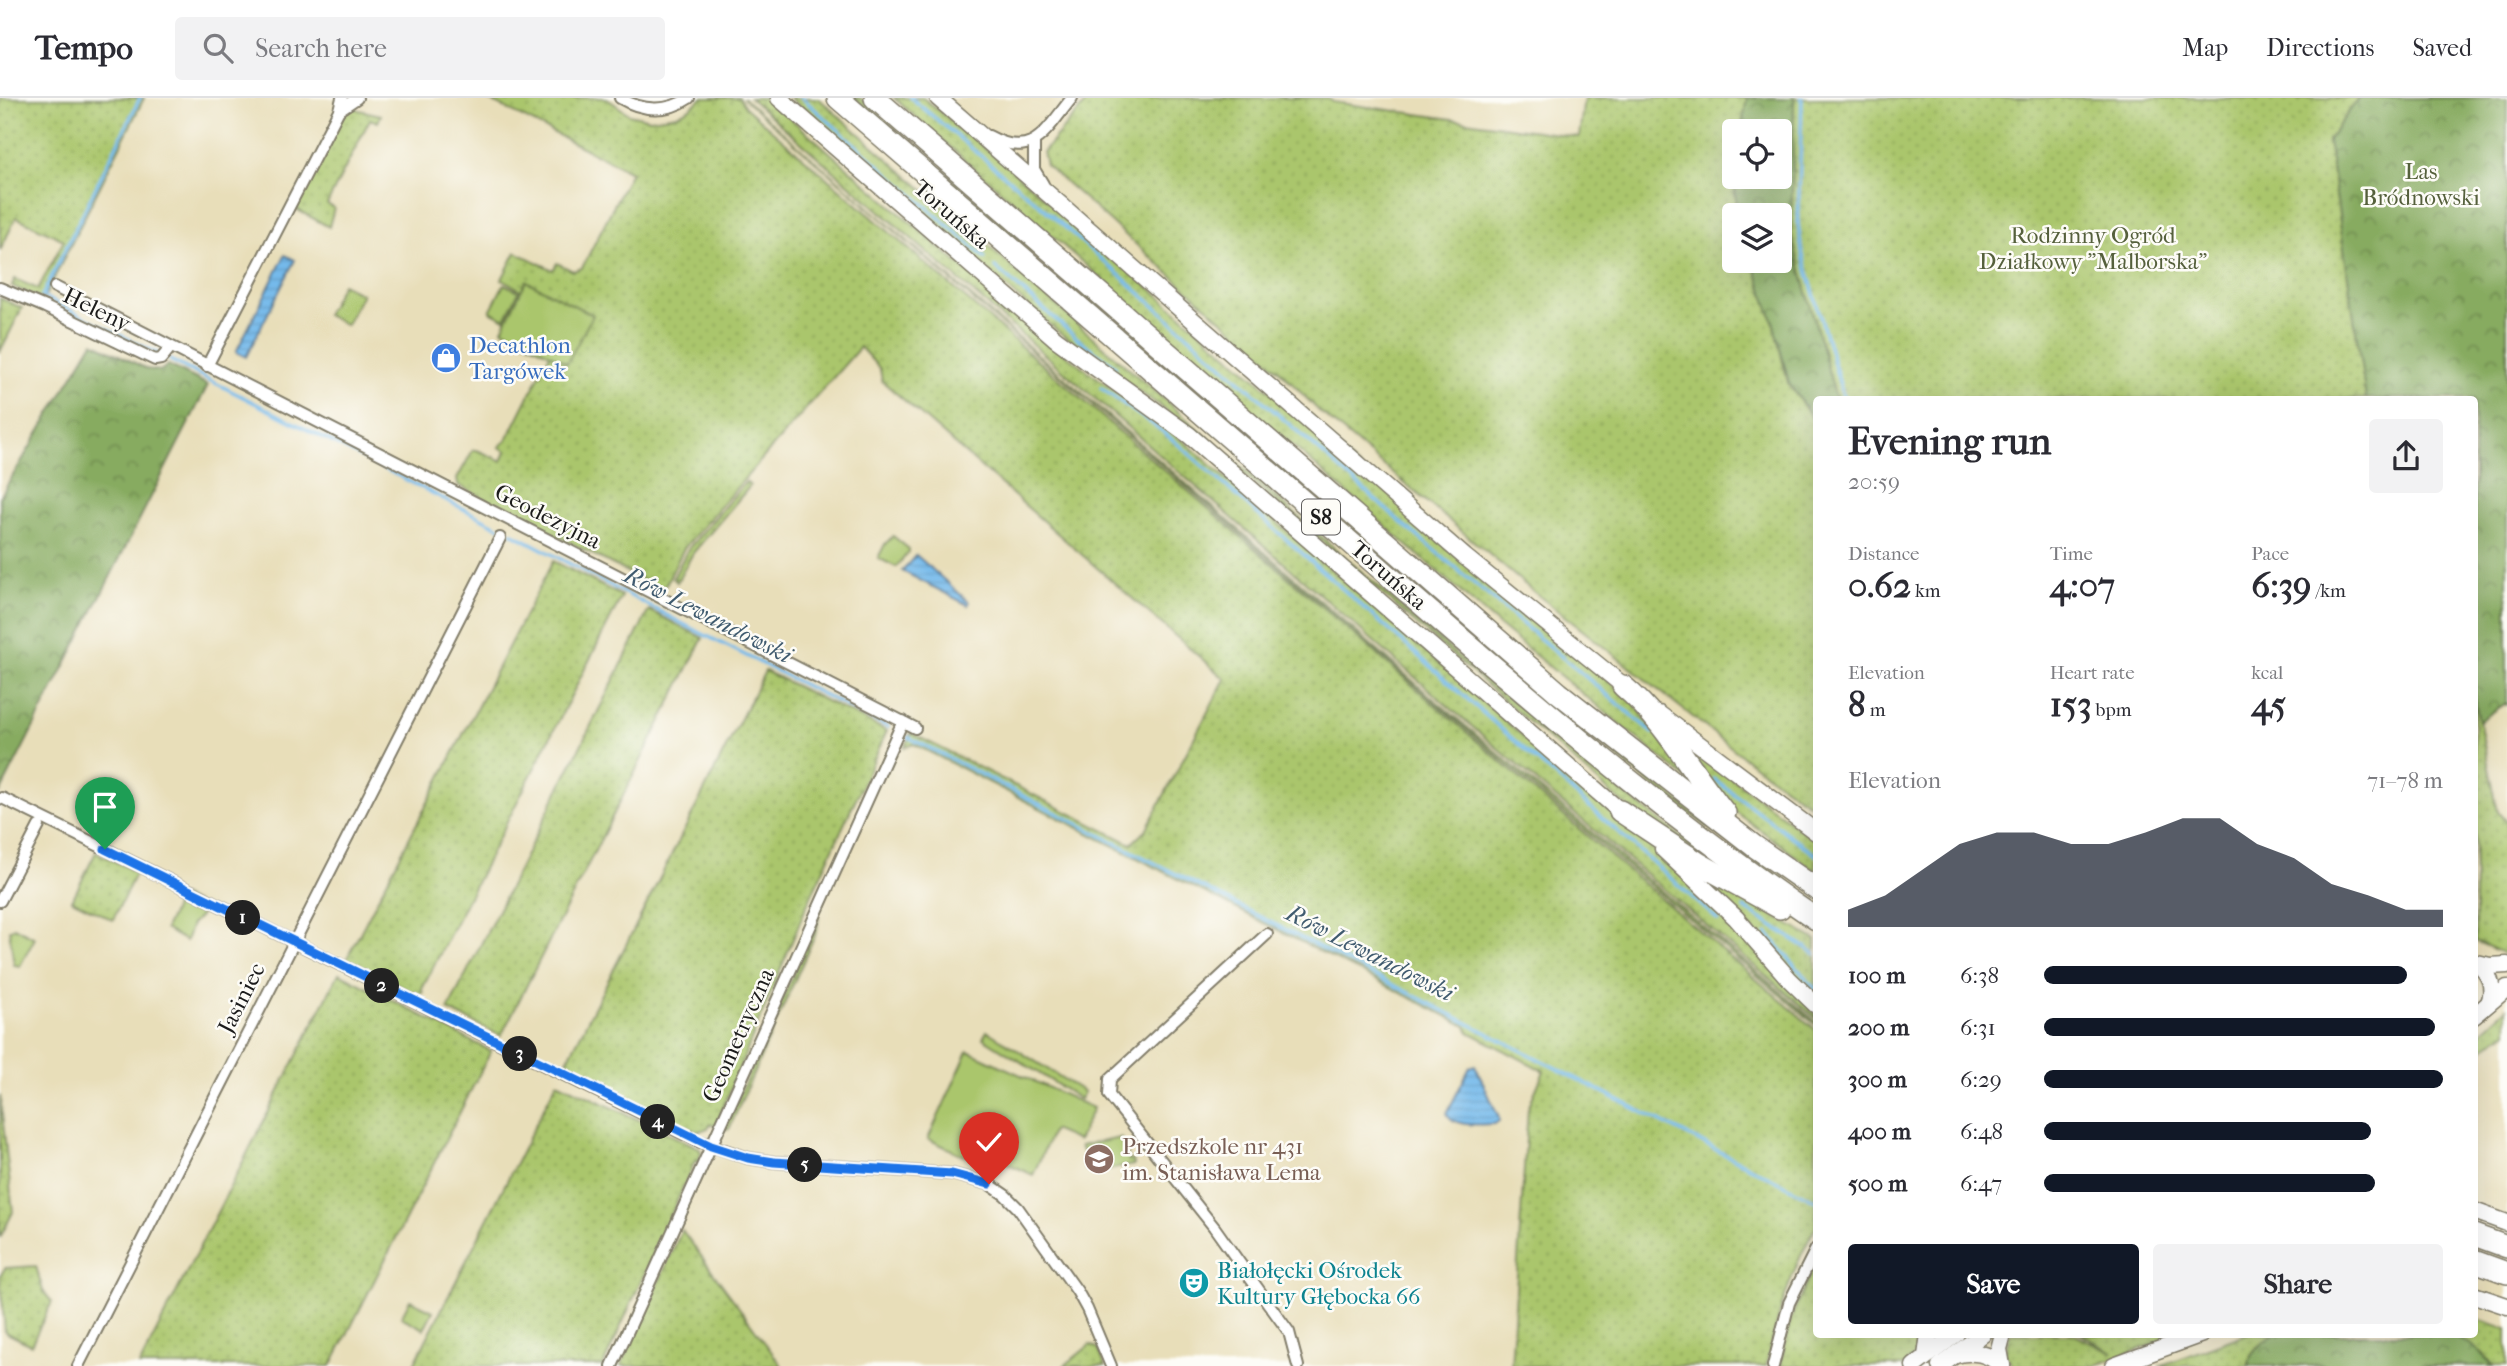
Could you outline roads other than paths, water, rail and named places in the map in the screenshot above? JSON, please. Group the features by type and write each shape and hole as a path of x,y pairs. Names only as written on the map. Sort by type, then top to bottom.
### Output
{"highway":[{"name":"Toruńska","path":"838,98 1523,693 1647,794 1743,868 1813,917"},
{"name":"Toruńska","path":"875,98 1559,693 1754,846 1813,887"},
{"path":"1623,686 1656,720 1696,777 1754,846"},
{"path":"1620,811 1700,864 1789,914 1813,924"},
{"path":"2478,1236 2507,1247"},
{"path":"2478,1262 2507,1273"}],"main road":[{"name":"Toruńska","path":"779,98 1056,339 1189,435 1620,811 1717,899 1813,1002"},
{"path":"939,98 1465,557 1623,686 1813,830"},
{"path":"2478,963 2490,966 2507,965"},
{"path":"2478,965 2486,972 2490,981 2489,1003"},
{"path":"2478,1013 2507,988"},
{"path":"2478,1212 2507,1223"},
{"path":"2478,1296 2507,1306"},
{"path":"1920,1361 1928,1338"},
{"path":"1920,1361 1951,1338"},
{"path":"1946,1361 1978,1338"},
{"path":"2002,1338 1999,1349 2002,1366"},
{"path":"2114,1366 2191,1338"},
{"path":"1946,1361 1968,1353 1983,1353 2002,1366"}],"street":[{"path":"207,366 339,110 342,98"},
{"path":"339,110 357,98"},
{"path":"620,98 640,107 657,109 676,106 689,98"},
{"path":"972,127 1005,144 1017,147 1034,143 1072,98"},
{"path":"1034,143 1034,169 1055,200"},
{"name":"Geodezyjna","path":"55,287 915,728"},
{"name":"Heleny","path":"0,288 155,360 161,359 171,347"},
{"name":"Jasiniec","path":"78,1366 500,538"},
{"name":"Geometryczna","path":"612,1366 902,721"},
{"path":"2,798 711,1146 748,1158 774,1162 952,1174 989,1184 1006,1195 1018,1208 1077,1291 1111,1366"},
{"path":"0,901 39,826"},
{"path":"1267,934 1110,1079 1109,1094 1214,1227 1289,1332 1297,1366"},
{"path":"1773,1366 1789,1303 1813,1255"}],"water":[{"path":"285,255 295,260 246,357 236,352"},
{"path":"916,555 969,602 968,605 902,571"},
{"path":"1475,1065 1499,1118 1494,1124 1460,1123 1450,1118 1447,1113 1470,1067"}],"waterway":[{"path":"140,98 42,296 159,354"},
{"path":"802,98 985,258"},
{"path":"911,98 1034,200 1404,525 1653,733"},
{"path":"1802,98 1798,223 1802,252 1843,396"},
{"path":"995,267 1077,338 1116,367"},
{"name":"Rów Lewandowski","path":"170,360 499,527"},
{"path":"1101,388 1185,450 1718,920"},
{"name":"Rów Lewandowski","path":"512,533 687,626 888,727"},
{"name":"Rów Lewandowski","path":"908,737 1813,1199"},
{"path":"1714,779 1813,853"},
{"path":"1744,908 1813,952"},
{"path":"1767,933 1813,987"}],"place":[{"name":"Decathlon Targówek","path":"446,358"},
{"name":"Przedszkole nr 431 im. Stanisława Lema","path":"1099,1159"},
{"name":"Białołęcki Ośrodek Kultury Głębocka 66","path":"1194,1283"}],"park label":[{"name":"Las Bródnowski","path":"2421,184"},
{"name":"Rodzinny Ogród Działkowy \"Malborska\"","path":"2093,248"}]}
